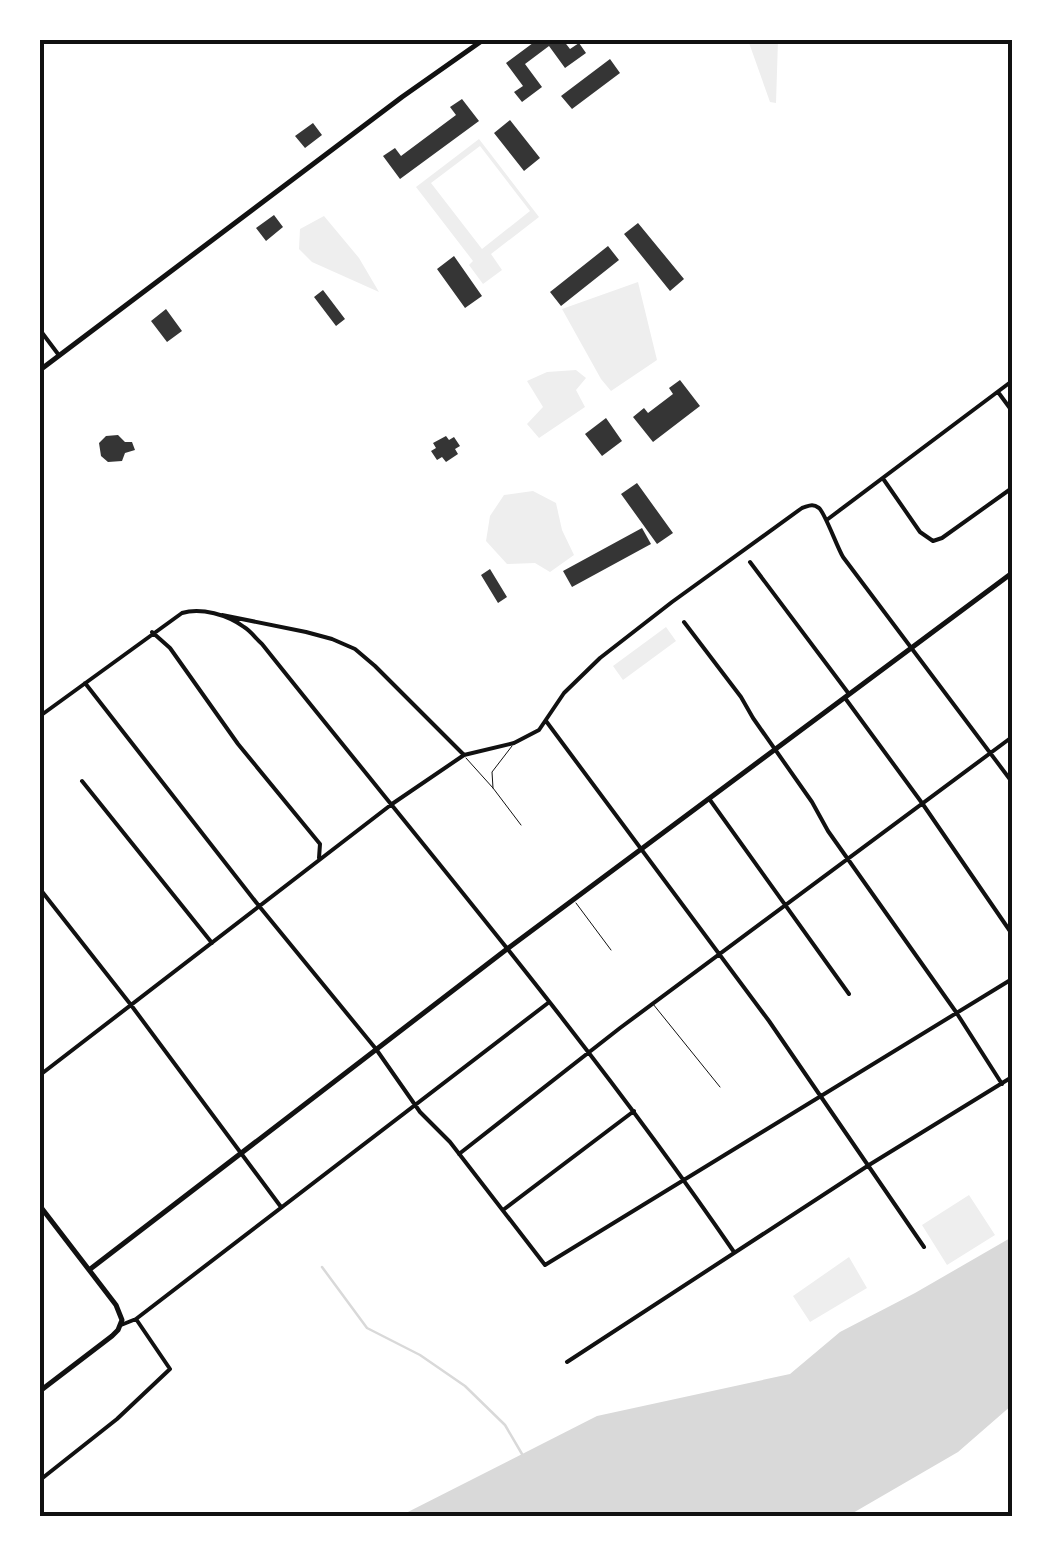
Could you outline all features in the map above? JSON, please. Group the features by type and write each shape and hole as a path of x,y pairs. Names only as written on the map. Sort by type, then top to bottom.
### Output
{"street":[{"path":"40,370 478,41"},
{"path":"40,330 59,356"},
{"path":"826,521 1012,381"},
{"path":"998,392 1012,410"},
{"path":"882,479 920,532 933,541 1012,488"},
{"path":"40,1075 392,804 464,755 514,744 538,730 564,693 600,658 672,602 811,505 818,507 843,557 1012,782"},
{"path":"750,562 1012,934"},
{"path":"89,1270 507,949 1012,573"},
{"path":"40,716 152,632 189,610 306,632 355,649 464,755"},
{"path":"212,613 244,626 262,644 590,1053 734,1252"},
{"path":"684,622 722,670 1002,1084"},
{"path":"152,632 170,648 238,744 320,844 332,848"},
{"path":"85,683 545,1265 1012,979"},
{"path":"546,721 821,1094 924,1247"},
{"path":"459,1154 719,954 1012,737"},
{"path":"82,780 212,943"},
{"path":"710,800 850,994"},
{"path":"319,858 320,844"},
{"path":"40,890 132,1005 281,1207"},
{"path":"40,1391 112,1336 121,1322 136,1319 549,1002"},
{"path":"568,1362 869,1164 1012,1077"},
{"path":"503,1210 634,1111"},
{"path":"40,1206 116,1305 121,1322"},
{"path":"40,1480 117,1419 170,1369 136,1319"}],"lane":[{"path":"494,788 492,772 514,744"},
{"path":"464,755 522,824"},
{"path":"574,900 610,950"},
{"path":"653,1004 720,1087"}],"shaded area":[{"path":"748,40 778,40 776,103 770,102"},
{"path":"479,139 539,217 491,254 502,270 483,284 469,265 473,261 416,187","holes":["480,146 530,211 482,249 431,183"]},
{"path":"324,216 359,258 379,292 312,262 299,249 300,229"},
{"path":"638,282 657,360 611,391 562,309"},
{"path":"576,370 586,378 576,390 585,407 539,438 527,424 543,407 527,381 547,372"},
{"path":"533,491 556,503 562,530 574,555 550,572 535,563 507,564 486,541 490,516 504,495"},
{"path":"666,627 676,641 623,680 613,666"},
{"path":"969,1195 995,1235 947,1265 922,1225"},
{"path":"1012,1237 1012,1405 958,1452 846,1517 398,1517 597,1416 790,1374 840,1332"},
{"path":"849,1257 867,1288 810,1322 793,1296"}],"building":[{"path":"537,40 563,40 570,49 579,43 586,53 565,68 549,46 525,64 542,87 522,102 514,92 523,86 506,63"},
{"path":"610,59 620,73 572,109 561,96"},
{"path":"462,99 479,121 400,179 383,156 395,148 401,156 456,115 450,107"},
{"path":"510,120 540,158 524,171 494,133"},
{"path":"313,123 322,135 305,148 295,136"},
{"path":"274,215 283,227 266,241 256,228"},
{"path":"638,223 684,279 670,291 624,234"},
{"path":"608,246 619,260 561,306 550,292"},
{"path":"454,256 482,296 465,308 437,269"},
{"path":"323,290 345,319 336,326 314,297"},
{"path":"166,309 182,331 167,342 151,321"},
{"path":"680,380 700,406 653,442 633,417 644,408 648,413 673,394 669,388"},
{"path":"606,418 622,441 602,456 585,434"},
{"path":"118,435 125,442 132,442 135,450 125,453 122,461 108,462 101,456 99,443 106,436"},
{"path":"446,436 449,440 454,437 460,446 455,449 458,454 446,462 442,457 437,460 431,451 436,448 433,443"},
{"path":"637,483 673,533 657,544 621,494"},
{"path":"642,528 651,544 572,587 563,571"},
{"path":"490,569 507,597 498,603 481,575"}],"waterway":[{"path":"322,1267 367,1328 420,1355 465,1386 505,1425 522,1454"}]}
